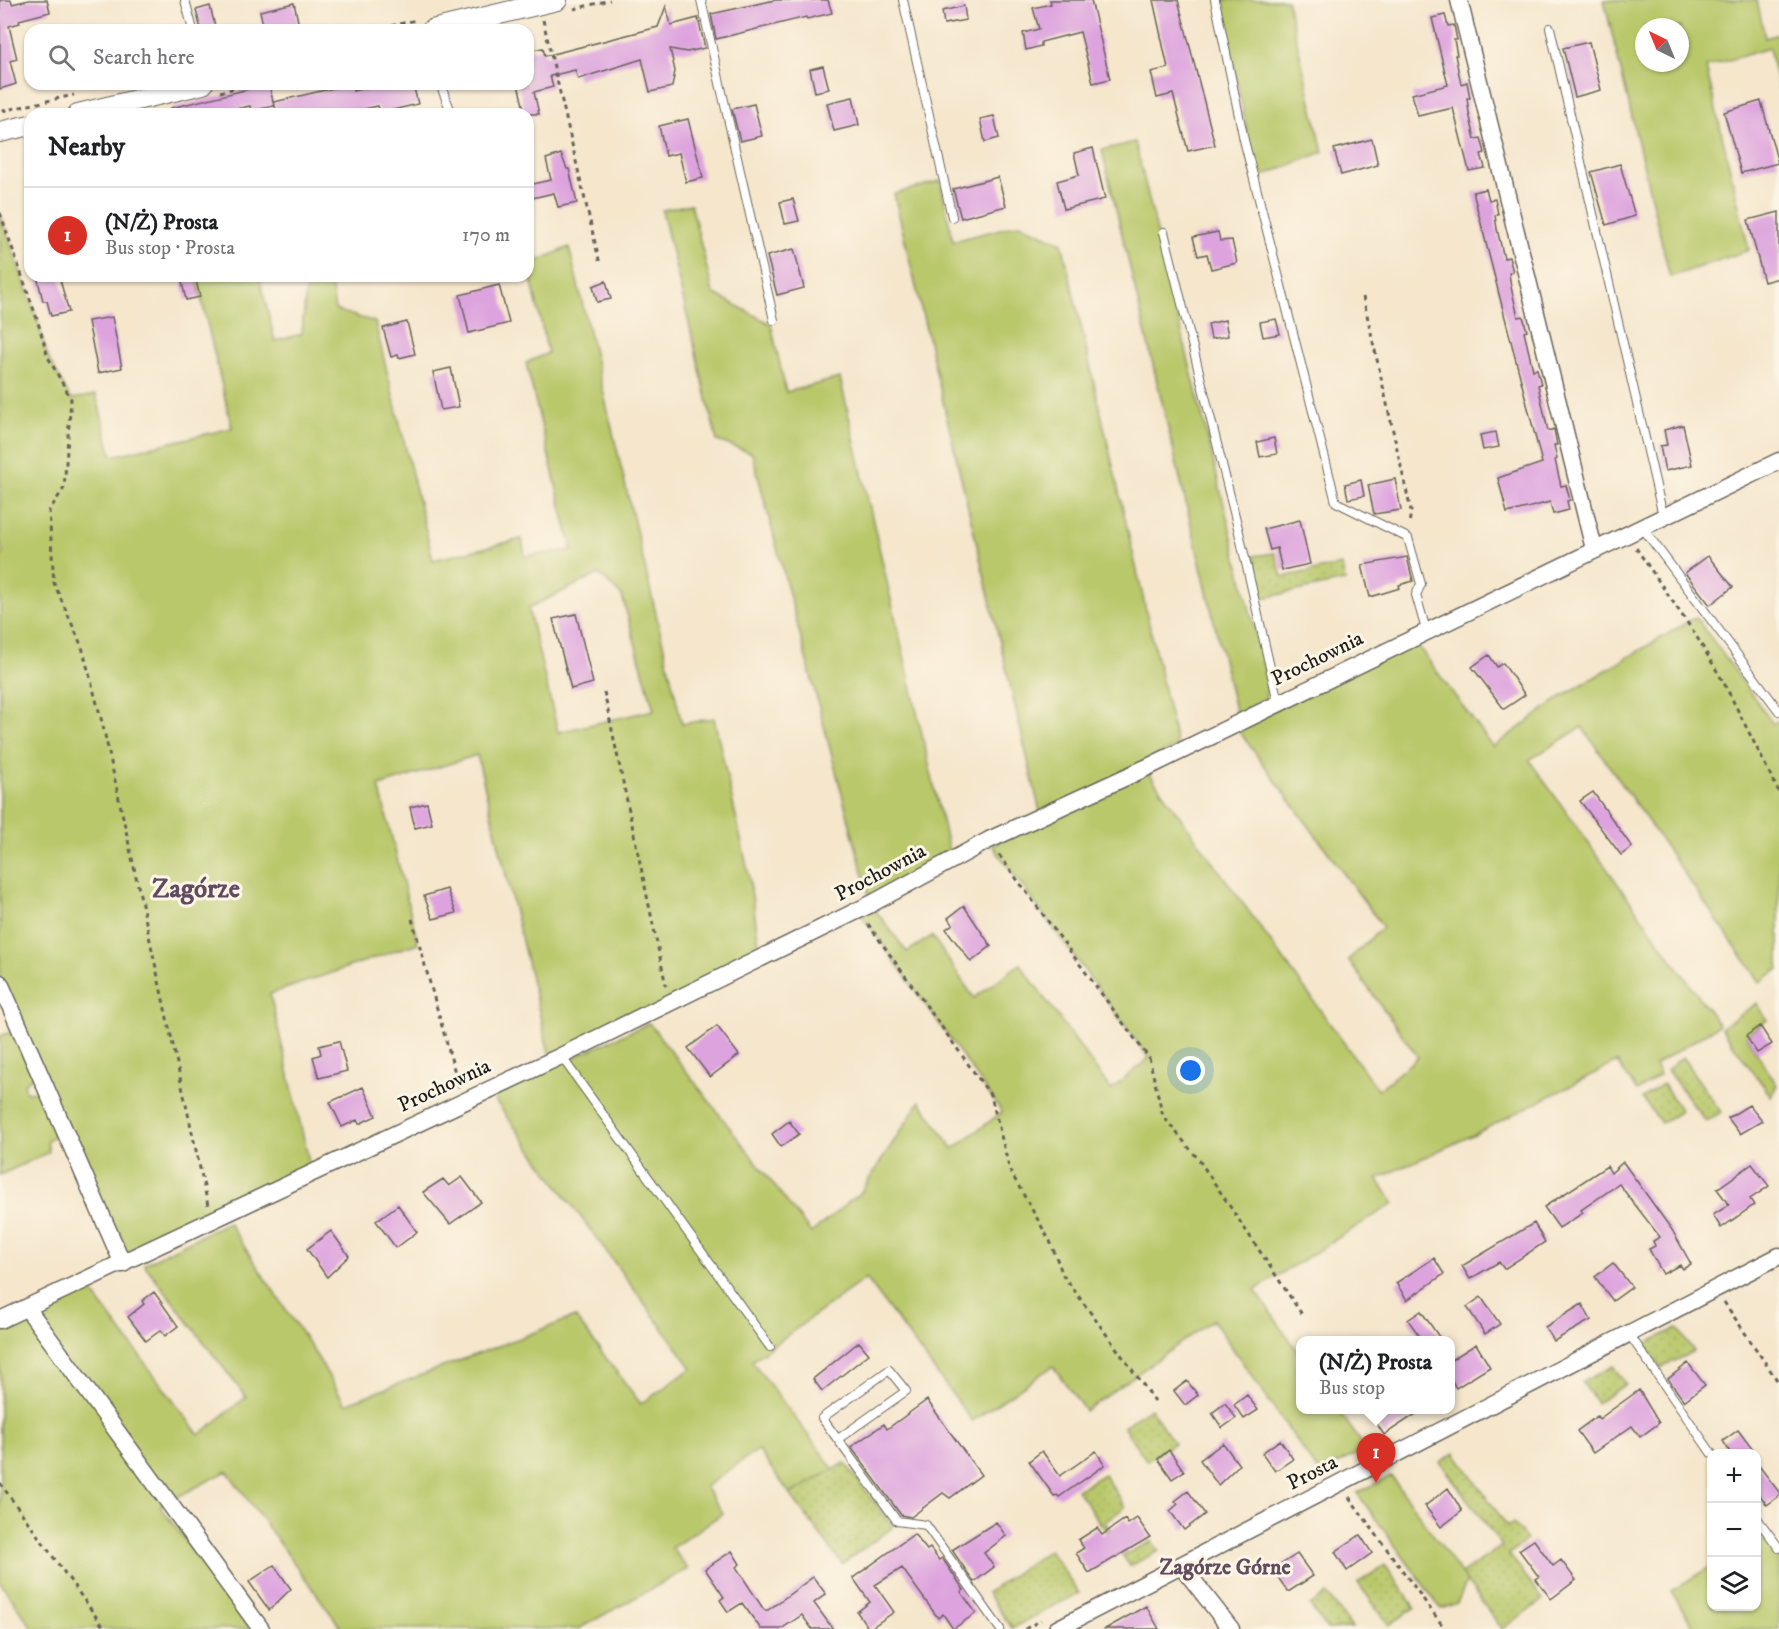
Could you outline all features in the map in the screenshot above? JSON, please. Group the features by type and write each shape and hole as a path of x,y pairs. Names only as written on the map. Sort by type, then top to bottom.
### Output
{"street":[{"path":"1459,0 1594,549"},
{"path":"457,24 548,2"},
{"path":"103,108 178,90"},
{"path":"0,132 24,126"},
{"name":"Prochownia","path":"0,1320 123,1264 462,1100 561,1056 858,910 989,840 1150,766 1426,630 1779,461"},
{"path":"0,983 123,1264"},
{"name":"Prosta","path":"1057,1629 1779,1256"},
{"path":"27,1308 261,1629"},
{"path":"1181,1565 1231,1629"}],"lane":[{"path":"185,0 191,24"},
{"path":"701,0 774,320"},
{"path":"903,0 952,217"},
{"path":"1215,0 1244,140 1336,502 1408,538 1421,584 1416,595 1426,630"},
{"path":"1550,28 1663,516"},
{"path":"442,90 450,108"},
{"path":"1164,232 1236,518 1278,702"},
{"path":"1642,527 1779,711"},
{"path":"561,1056 770,1347"},
{"path":"1629,1334 1709,1449"},
{"path":"838,1439 906,1390 889,1370 822,1418 897,1521 926,1525 1000,1629"},
{"path":"1761,1524 1779,1548"}],"path":[{"path":"548,2 600,264"},
{"path":"0,213 24,280"},
{"path":"25,282 48,357 71,399 64,488 49,511 54,583 82,647 104,726 211,1222"},
{"path":"1363,297 1411,512 1408,538"},
{"path":"1626,534 1695,634 1724,683 1779,792"},
{"path":"604,692 669,1003"},
{"path":"989,840 1149,1058 1163,1116 1199,1160 1303,1316"},
{"path":"858,910 991,1096 1010,1171 1050,1241 1063,1275 1155,1401"},
{"path":"412,919 462,1100"},
{"path":"1715,1289 1779,1383"},
{"path":"1338,1483 1445,1629"},
{"path":"0,1484 105,1629"}],"green space":[{"path":"1220,0 1287,0 1323,152 1255,179 1244,140 1247,130"},
{"path":"1604,0 1757,0 1765,38 1779,34 1779,90 1769,48 1706,67 1749,250 1670,277"},
{"path":"1135,142 1268,684 1265,700 1236,714 1102,150"},
{"path":"940,181 953,241 1020,224 1062,243 1177,746 1041,816 894,194"},
{"path":"691,204 713,293 771,324 786,392 840,378 951,860 871,904 752,453 717,441 662,210"},
{"path":"0,213 48,357 71,399 96,395 112,456 232,428 197,282 260,282 275,341 302,334 306,287 311,282 331,282 335,310 375,322 433,560 522,539 525,556 572,550 526,363 548,353 532,282 534,282 534,262 569,247 682,724 714,718 749,876 761,957 551,1061 477,755 379,786 418,943 270,994 312,1174 123,1264 0,983 0,556 3,555 0,540","holes":["599,574 622,596 654,710 558,732 528,608"]},
{"path":"1275,553 1282,577 1342,565 1345,581 1263,598 1254,556"},
{"path":"1696,617 1773,724 1779,720 1779,969 1760,982 1582,727 1529,760 1719,1025 1655,1065 1660,1075 1637,1091 1617,1062 1477,1133 1377,1179 1394,1203 1255,1290 1296,1349 1296,1414 1341,1414 1366,1449 1319,1473 1213,1320 1085,1411 1053,1366 972,1421 866,1278 752,1361 835,1471 790,1494 758,1450 705,1487 723,1513 672,1548 688,1569 578,1629 342,1629 227,1471 160,1506 250,1629 33,1629 0,1582 0,1330 89,1288 199,1435 246,1397 144,1264 228,1222 318,1358 345,1404 575,1317 641,1404 692,1368 491,1095 649,1023 811,1233 861,1192 920,1101 953,1149 1002,1112 860,913 873,907 907,952 932,936 974,998 1020,964 1111,1090 1149,1058 992,845 1147,771 1378,1090 1418,1057 1348,960 1383,927 1236,727 1415,642 1493,747 1561,697"},
{"path":"1757,1003 1767,1020 1746,1036 1777,1085 1771,1096 1721,1028"},
{"path":"11,1032 34,1075 24,1084 26,1092 38,1091 56,1133 47,1142 49,1152 0,1175 0,1036"},
{"path":"1682,1057 1721,1112 1706,1122 1667,1070"},
{"path":"1663,1084 1681,1111 1661,1123 1642,1098"},
{"path":"1677,1328 1694,1351 1661,1368 1644,1345"},
{"path":"1613,1366 1626,1384 1597,1403 1582,1382"},
{"path":"1150,1408 1174,1443 1147,1461 1123,1427"},
{"path":"1455,1453 1508,1527 1513,1523 1527,1540 1509,1554 1543,1600 1502,1629 1461,1574 1502,1546 1440,1462"},
{"path":"845,1463 893,1527 842,1564 790,1494"},
{"path":"1104,1474 1125,1507 1105,1522 1126,1554 1152,1541 1159,1551 1130,1566 1077,1490"},
{"path":"1391,1476 1467,1582 1457,1603 1441,1609 1357,1493"},
{"path":"1761,1532 1779,1558 1779,1629 1695,1629 1671,1591 1707,1568 1707,1611 1761,1611"},
{"path":"1049,1550 1079,1593 1012,1628 987,1593"},
{"path":"1385,1565 1415,1608 1389,1625 1358,1583"},
{"path":"1327,1594 1352,1628 1327,1629 1310,1606"}],"building":[{"path":"0,0 11,0 12,4 29,0 47,0 50,12 19,20 20,23 9,26 17,59 10,61 16,84 0,89"},
{"path":"775,0 828,0 832,13 716,39 711,14"},
{"path":"1050,0 1091,0 1110,79 1093,83 1080,32 1041,42 1041,46 1026,50 1023,33 1039,29 1033,8 1051,4"},
{"path":"1153,0 1178,0 1215,145 1188,151 1173,94 1157,98 1151,72 1168,68"},
{"path":"294,3 299,24 263,24 260,11"},
{"path":"210,6 214,24 200,24 196,10"},
{"path":"666,6 671,25 698,18 705,48 687,52 670,49 675,71 672,87 650,92 642,59 578,79 575,70 550,76 553,87 534,92 539,114 534,114 534,108 524,108 519,90 534,90 534,50 543,48 545,56 658,27"},
{"path":"964,6 966,20 944,24 942,11"},
{"path":"1445,15 1448,26 1454,25 1457,40 1454,40 1457,55 1455,55 1461,84 1467,82 1470,98 1467,98 1469,113 1475,139 1481,138 1485,153 1481,154 1485,168 1469,171 1453,108 1418,116 1412,94 1448,85 1432,18"},
{"path":"1589,42 1601,90 1575,97 1563,48"},
{"path":"823,66 829,89 815,92 810,69"},
{"path":"244,90 270,90 274,106 265,108 250,108 250,106 171,108"},
{"path":"325,90 414,90 418,104 401,108 379,108 378,106 369,108 276,108 274,102"},
{"path":"853,97 859,125 834,131 827,103"},
{"path":"1761,101 1778,163 1741,173 1724,112"},
{"path":"754,104 762,136 740,141 732,109"},
{"path":"994,116 999,138 985,142 980,119"},
{"path":"688,119 703,178 686,182 679,153 666,156 659,126"},
{"path":"1372,139 1378,165 1341,175 1334,149"},
{"path":"1093,148 1105,199 1064,209 1057,181 1079,175 1074,153"},
{"path":"561,154 569,169 577,203 558,207 554,193 534,198 534,184 551,180 546,159"},
{"path":"1620,164 1635,216 1606,225 1591,172"},
{"path":"998,177 1006,206 961,218 953,189"},
{"path":"1486,189 1489,200 1495,199 1498,214 1495,215 1497,229 1504,258 1509,257 1513,272 1509,273 1518,317 1523,316 1527,331 1524,332 1533,370 1537,369 1541,384 1538,385 1548,431 1554,429 1557,445 1554,445 1557,459 1555,460 1561,486 1566,485 1570,500 1567,501 1569,510 1553,514 1550,502 1507,513 1498,478 1542,463 1473,192"},
{"path":"793,199 799,221 785,224 780,202"},
{"path":"1779,212 1779,278 1764,282 1748,220"},
{"path":"1218,232 1220,241 1232,240 1237,263 1211,269 1207,254 1198,256 1193,237"},
{"path":"794,249 804,288 777,295 767,256"},
{"path":"606,281 611,299 597,302 593,286"},
{"path":"38,282 61,282 69,312 51,316 47,301 43,301"},
{"path":"182,282 196,282 200,297 186,300"},
{"path":"499,285 509,323 469,333 460,295"},
{"path":"112,317 122,368 98,373 88,321"},
{"path":"1276,319 1280,334 1263,337 1260,322"},
{"path":"1225,320 1228,336 1211,339 1208,324"},
{"path":"407,322 415,354 399,358 398,355 391,357 383,328"},
{"path":"451,368 459,407 441,410 433,372"},
{"path":"1683,425 1692,465 1665,471 1660,446 1667,445 1664,430"},
{"path":"1496,432 1499,447 1483,450 1480,435"},
{"path":"1274,438 1277,454 1260,457 1257,442"},
{"path":"1395,479 1401,510 1374,514 1368,485"},
{"path":"1361,480 1364,496 1348,499 1345,484"},
{"path":"1300,520 1310,564 1282,570 1277,548 1270,550 1264,529"},
{"path":"1708,556 1733,587 1710,605 1685,573"},
{"path":"1407,557 1413,581 1399,585 1400,588 1370,597 1362,565"},
{"path":"576,614 593,683 571,689 553,619"},
{"path":"1489,655 1497,667 1503,663 1525,695 1504,709 1472,667"},
{"path":"1593,792 1632,847 1621,855 1580,801"},
{"path":"427,803 432,824 415,828 410,807"},
{"path":"447,889 456,913 433,919 424,896"},
{"path":"964,906 991,946 971,962 946,929 953,924 948,918"},
{"path":"717,1026 739,1055 710,1077 688,1048"},
{"path":"1760,1026 1772,1044 1757,1053 1746,1036"},
{"path":"339,1041 347,1071 319,1078 313,1057 321,1054 319,1046"},
{"path":"363,1087 376,1116 359,1124 357,1120 342,1127 330,1102"},
{"path":"1749,1105 1762,1121 1740,1134 1728,1118"},
{"path":"789,1121 799,1134 781,1147 772,1134"},
{"path":"1623,1162 1672,1230 1691,1264 1683,1269 1680,1265 1663,1274 1649,1249 1655,1246 1653,1241 1660,1237 1619,1184 1581,1210 1583,1213 1559,1228 1544,1207 1607,1166 1611,1173"},
{"path":"1752,1164 1769,1186 1750,1199 1754,1205 1721,1228 1713,1215 1729,1205 1717,1189"},
{"path":"462,1177 481,1202 450,1224 423,1192 443,1179 449,1186"},
{"path":"398,1205 417,1232 396,1248 376,1221"},
{"path":"1534,1223 1545,1242 1504,1269 1499,1262 1470,1279 1462,1266"},
{"path":"331,1231 349,1256 327,1277 307,1249"},
{"path":"1434,1258 1444,1274 1407,1300 1396,1283"},
{"path":"1613,1263 1632,1287 1613,1301 1595,1277"},
{"path":"154,1292 178,1326 165,1336 161,1330 146,1341 128,1317 144,1304 142,1301"},
{"path":"1481,1297 1500,1324 1485,1334 1467,1307"},
{"path":"1582,1304 1591,1320 1554,1341 1545,1327"},
{"path":"1421,1311 1438,1336 1419,1336 1408,1320"},
{"path":"859,1342 869,1354 822,1391 813,1379"},
{"path":"1476,1344 1490,1367 1456,1388 1455,1357"},
{"path":"1688,1363 1705,1385 1684,1401 1668,1379"},
{"path":"1187,1381 1198,1395 1185,1405 1174,1391"},
{"path":"1639,1390 1659,1423 1640,1437 1632,1426 1593,1453 1577,1431 1597,1416 1599,1419"},
{"path":"1247,1395 1258,1410 1244,1419 1234,1405"},
{"path":"927,1400 981,1475 950,1498 943,1493 911,1517 901,1515 851,1447 884,1424 887,1429"},
{"path":"1225,1403 1236,1418 1222,1428 1212,1413"},
{"path":"1371,1414 1416,1414 1384,1435"},
{"path":"1738,1430 1752,1449 1728,1449 1723,1441"},
{"path":"1280,1440 1293,1459 1275,1471 1262,1453"},
{"path":"1223,1443 1239,1465 1218,1485 1200,1460"},
{"path":"1169,1450 1184,1471 1172,1479 1158,1459"},
{"path":"1042,1451 1060,1476 1096,1451 1105,1465 1059,1497 1054,1496 1029,1461"},
{"path":"1761,1469 1779,1492 1779,1496 1767,1505 1761,1497"},
{"path":"1448,1488 1462,1511 1441,1527 1425,1506"},
{"path":"1188,1491 1205,1514 1184,1530 1170,1511 1178,1504 1175,1501"},
{"path":"1137,1518 1150,1537 1089,1573 1076,1553 1084,1548 1078,1540 1097,1528 1102,1535 1125,1519 1128,1524"},
{"path":"996,1522 1006,1536 984,1553 994,1567 974,1582 952,1550"},
{"path":"914,1534 927,1550 930,1548 939,1560 942,1558 964,1590 961,1592 976,1613 953,1629 943,1614 938,1618 902,1568 875,1585 894,1612 869,1629 857,1612 870,1602 853,1578"},
{"path":"1360,1535 1372,1553 1347,1571 1335,1552"},
{"path":"1534,1540 1553,1566 1561,1560 1576,1580 1551,1599 1536,1579 1539,1577 1519,1550"},
{"path":"732,1551 740,1564 736,1567 764,1610 768,1610 813,1577 826,1594 814,1603 833,1629 812,1629 802,1615 781,1629 761,1629 742,1603 728,1612 720,1600 724,1597 705,1569"},
{"path":"1297,1554 1313,1576 1288,1592 1273,1570"},
{"path":"274,1565 291,1589 269,1610 249,1582"},
{"path":"1146,1606 1159,1629 1105,1629"}],"place":[{"name":"(N/Ż) Prosta","path":"1376,1483"}],"district":[{"name":"Zagórze","path":"196,888"},
{"name":"Zagórze Górne","path":"1225,1566"}]}
